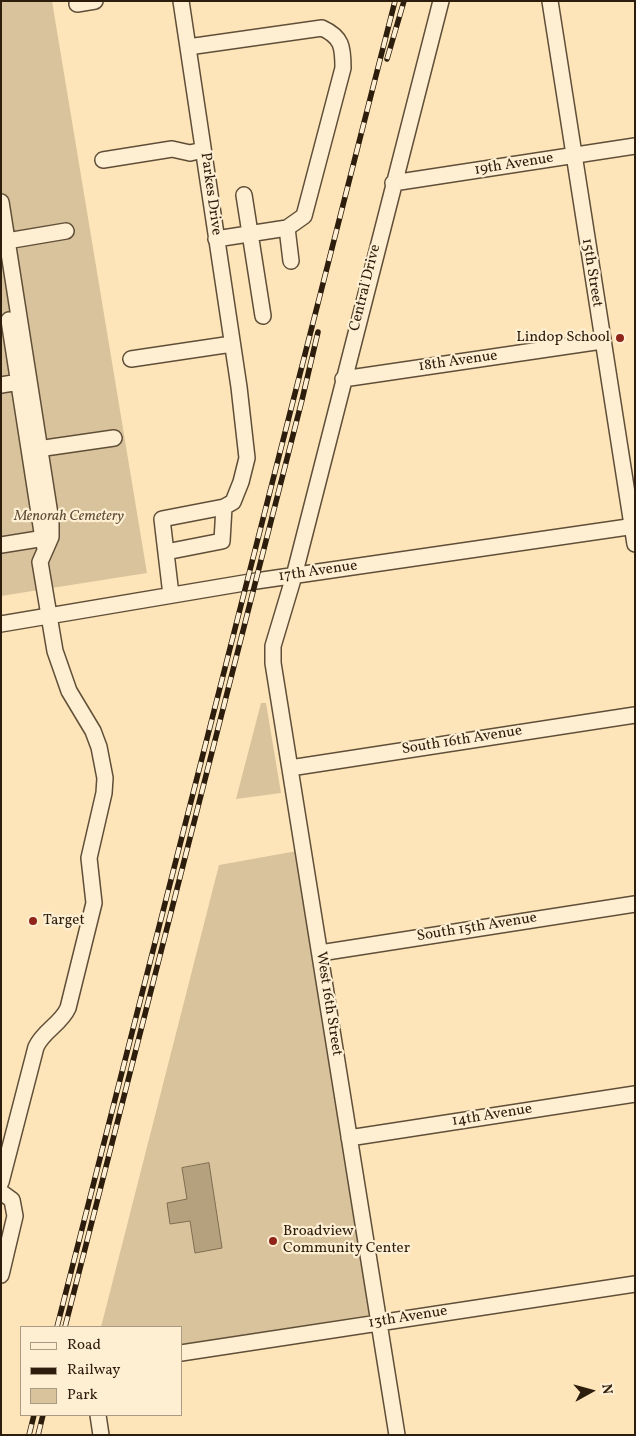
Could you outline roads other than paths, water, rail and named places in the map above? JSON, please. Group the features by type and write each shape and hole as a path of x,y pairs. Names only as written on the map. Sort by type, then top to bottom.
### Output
{"street":[{"path":"77,4 95,1"},
{"name":"Parkes Drive","path":"181,1 239,387 247,458 242,482 233,502 224,507"},
{"name":"Central Drive","path":"294,576 441,1"},
{"name":"15th Street","path":"550,1 635,544"},
{"path":"188,47 322,28 333,33 343,48 343,68 304,216 287,228 216,239"},
{"name":"19th Avenue","path":"393,183 635,146"},
{"path":"103,160 172,149 190,153 203,150"},
{"path":"244,195 263,316"},
{"path":"1,202 4,241 34,449"},
{"path":"287,228 291,262"},
{"path":"4,241 66,232"},
{"path":"1,269 18,382 51,521 40,562 58,664 69,690 93,732 104,762 104,793 89,858 94,903 68,1008 61,1020 42,1037 36,1046 1,1182"},
{"name":"18th Avenue","path":"343,379 602,341"},
{"path":"131,359 232,344"},
{"path":"1,385 18,382"},
{"path":"34,449 114,438"},
{"path":"166,552 222,541 224,507 162,519 171,595"},
{"name":"17th Avenue","path":"1,624 171,595 633,526"},
{"path":"1,545 46,542"},
{"name":"West 16th Street","path":"294,576 273,646 273,663 397,1435"},
{"name":"South 16th Avenue","path":"290,768 635,715"},
{"name":"South 15th Avenue","path":"320,953 635,904"},
{"name":"14th Avenue","path":"349,1138 635,1094"},
{"path":"1,1192 12,1200 15,1216 1,1275"},
{"name":"13th Avenue","path":"182,1353 635,1284"},
{"path":"98,1416 101,1435"}],"railway":[{"path":"57,1326 395,1"},
{"path":"387,59 404,1"},
{"path":"65,1326 318,332"},
{"path":"29,1435 34,1416"},
{"path":"38,1435 43,1416"}],"place":[{"name":"Lindop School","path":"620,338"},
{"name":"Target","path":"33,921"},
{"name":"Broadview Community Center","path":"273,1241"}],"park label":[{"name":"Menorah Cemetery","path":"69,517"}]}
